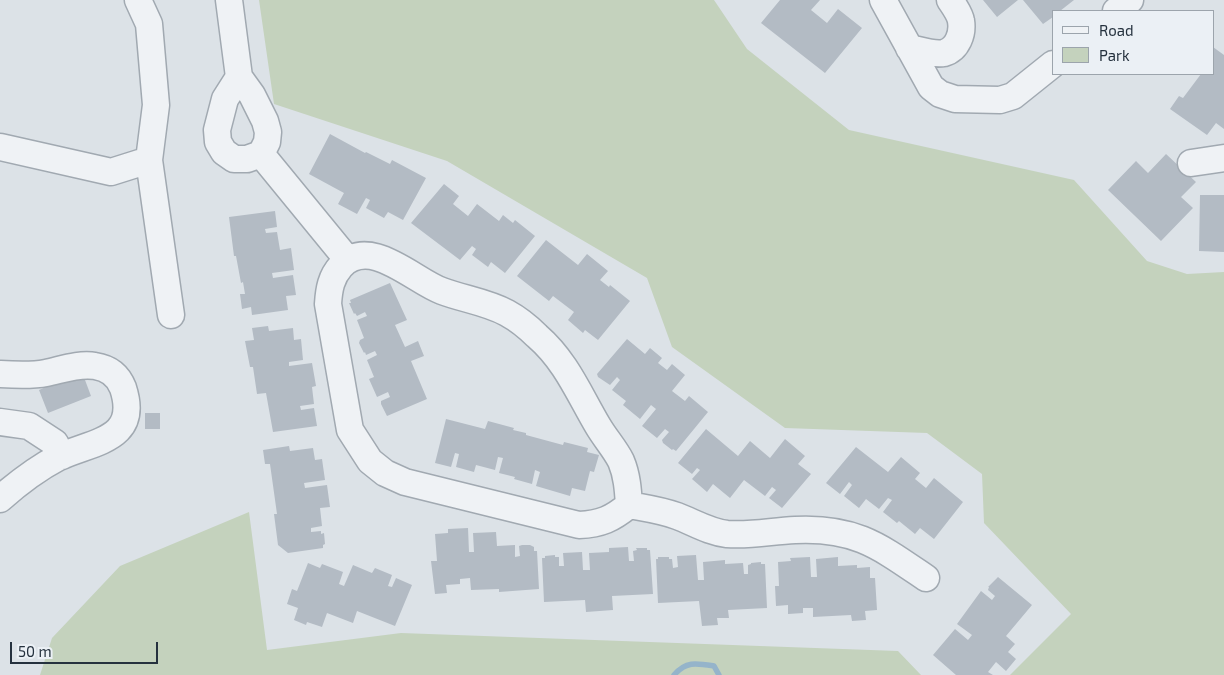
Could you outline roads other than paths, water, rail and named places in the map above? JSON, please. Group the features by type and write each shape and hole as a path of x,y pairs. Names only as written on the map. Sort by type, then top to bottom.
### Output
{"street":[{"path":"138,0 149,24 156,105 149,160 171,315"},
{"path":"229,0 239,77 252,95 265,121 268,132 267,142 261,154 247,159 234,159 224,152 218,142 217,130 225,99 239,77"},
{"path":"909,48 932,53 944,53 953,49 958,42 961,20 950,0"},
{"path":"1117,10 1130,0"},
{"path":"887,2 909,48 931,87 940,94 955,99 1000,100 1013,96 1052,65"},
{"path":"0,147 111,172 149,160"},
{"path":"261,154 347,259"},
{"path":"1191,163 1224,158"},
{"path":"359,255 374,256 393,263 441,291 506,312 524,324 557,355 572,377 598,428 621,461 627,481 629,505 616,516 597,524 579,525 405,482 385,473 370,461 350,430 328,304 329,287 335,272 347,259 359,255"},
{"path":"0,374 43,374 85,365 104,368 118,377 126,398 126,420 114,436 62,456 39,469 0,499"},
{"path":"0,422 29,426 55,443 62,456"},
{"path":"629,505 676,516 706,529 724,534 743,535 794,530 820,530 843,533 864,539 887,551 926,578"}],"waterway":[{"path":"674,675 678,670 692,664 714,666 719,675"}]}
